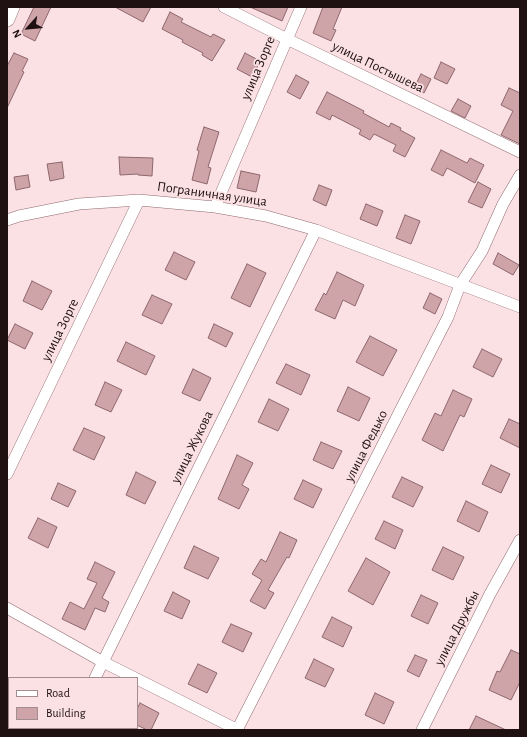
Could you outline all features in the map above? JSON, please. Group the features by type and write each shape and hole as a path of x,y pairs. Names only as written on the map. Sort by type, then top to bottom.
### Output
{"street":[{"path":"7,19 12,7"},
{"name":"улица Постышева","path":"224,7 520,152"},
{"name":"улица Зорге","path":"215,207 301,7"},
{"name":"улица Федько","path":"237,730 448,317 460,285 482,251 503,204 520,176"},
{"name":"улица Зорге","path":"7,474 140,200"},
{"name":"Пограничная улица","path":"7,220 19,216 80,204 140,200 215,207 266,216 316,230 520,307"},
{"name":"улица Жукова","path":"96,677 316,230"},
{"name":"улица Дружбы","path":"422,730 490,594 520,540"},
{"path":"7,608 132,677"},
{"path":"138,680 237,730"}],"building":[{"path":"34,7 51,7 35,41 21,34"},
{"path":"115,7 151,7 143,22"},
{"path":"250,7 288,7 282,21"},
{"path":"323,7 342,7 333,29 336,30 331,41 313,33"},
{"path":"170,12 183,19 181,22 211,37 213,34 225,40 212,61 202,55 203,53 182,42 183,40 162,29"},
{"path":"14,53 28,59 22,71 24,72 7,108 7,66"},
{"path":"245,53 260,61 252,77 237,69"},
{"path":"441,62 455,69 447,84 434,78"},
{"path":"421,74 431,79 424,93 414,88"},
{"path":"296,75 309,82 300,99 287,92"},
{"path":"509,88 520,93 520,144 501,135 513,111 501,105"},
{"path":"327,92 364,111 363,113 389,127 391,123 401,128 400,130 415,138 405,157 393,151 396,145 374,134 370,140 359,134 361,130 332,115 330,120 316,113"},
{"path":"458,99 471,106 465,118 451,111"},
{"path":"204,127 219,132 208,167 211,168 207,184 192,180 199,151 197,150"},
{"path":"441,150 467,163 470,158 484,165 475,183 447,168 443,176 431,170"},
{"path":"119,157 153,158 152,176 138,174 120,175"},
{"path":"62,162 64,178 50,181 47,164"},
{"path":"241,171 260,175 256,192 237,188"},
{"path":"28,175 30,187 16,190 14,177"},
{"path":"478,182 491,189 482,208 468,202"},
{"path":"319,185 332,190 326,206 313,200"},
{"path":"366,204 383,211 377,226 360,219"},
{"path":"405,215 420,221 411,244 396,238"},
{"path":"174,252 195,262 186,280 165,270"},
{"path":"498,253 519,265 513,275 493,264"},
{"path":"247,264 266,273 250,307 231,298"},
{"path":"337,272 364,285 355,306 343,300 335,319 315,310 324,293 326,295"},
{"path":"32,281 52,291 42,310 23,301"},
{"path":"430,293 442,299 435,314 423,308"},
{"path":"152,295 172,304 162,324 142,315"},
{"path":"15,324 33,333 25,349 7,340"},
{"path":"214,324 233,333 226,347 208,338"},
{"path":"370,336 397,350 383,376 356,362"},
{"path":"126,342 155,356 146,375 117,361"},
{"path":"482,349 502,359 493,377 473,367"},
{"path":"286,364 310,375 301,395 276,383"},
{"path":"193,369 211,378 200,401 182,393"},
{"path":"105,382 122,390 111,412 95,405"},
{"path":"348,387 370,398 359,421 337,411"},
{"path":"453,390 472,399 464,417 460,415 443,451 422,440 435,413 441,416"},
{"path":"269,399 289,409 278,431 258,422"},
{"path":"509,419 520,424 520,448 500,438"},
{"path":"84,428 105,437 94,460 73,450"},
{"path":"321,442 342,451 333,469 313,460"},
{"path":"237,455 253,463 242,485 249,489 239,509 218,499"},
{"path":"491,465 510,474 501,493 482,484"},
{"path":"136,472 156,482 145,504 126,495"},
{"path":"402,477 423,487 413,507 392,497"},
{"path":"303,480 322,489 313,508 294,499"},
{"path":"58,483 76,491 68,507 51,499"},
{"path":"466,501 488,512 479,532 457,521"},
{"path":"38,518 57,527 48,548 28,538"},
{"path":"384,521 403,530 395,549 375,539"},
{"path":"280,532 297,540 289,558 287,557 268,590 274,593 265,609 250,601 262,580 252,574 261,559 266,562"},
{"path":"194,546 219,558 208,579 184,568"},
{"path":"443,547 464,557 453,580 432,570"},
{"path":"366,558 390,572 373,605 348,591"},
{"path":"95,562 115,572 102,598 109,602 105,612 95,608 85,630 62,619 70,602 84,609 97,583 87,579"},
{"path":"173,592 190,601 182,619 164,611"},
{"path":"421,595 438,603 428,624 411,616"},
{"path":"332,617 352,627 343,647 322,637"},
{"path":"231,624 252,633 243,652 222,642"},
{"path":"511,650 520,654 520,682 511,700 489,690 497,671 500,672"},
{"path":"415,655 427,660 419,677 407,671"},
{"path":"314,659 334,669 325,687 305,678"},
{"path":"198,664 217,673 207,693 188,684"},
{"path":"375,693 394,702 384,724 365,715"},
{"path":"140,703 159,713 151,730 147,730 138,726 138,707"},
{"path":"476,716 506,730 469,730"}]}
